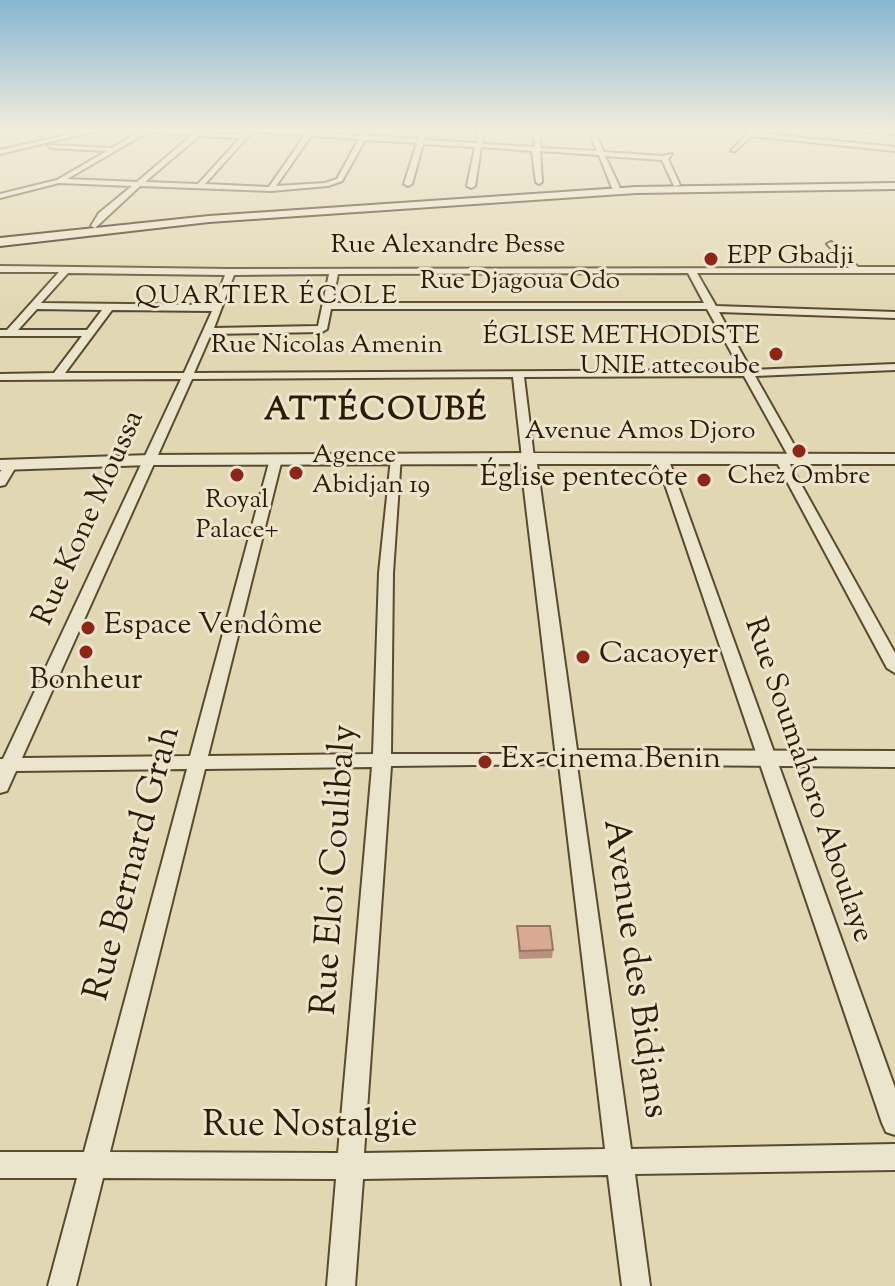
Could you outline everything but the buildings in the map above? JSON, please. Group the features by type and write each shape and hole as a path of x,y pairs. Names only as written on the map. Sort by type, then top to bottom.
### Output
{"main road":[{"path":"0,248 34,235 95,226 210,215 586,190"},
{"path":"0,238 209,219 636,190"}],"street":[{"path":"0,196 24,190"},
{"path":"95,226 102,215 131,190"},
{"path":"831,244 856,270"},
{"name":"Rue Alexandre Besse","path":"0,269 230,272 895,270"},
{"path":"690,269 747,373 895,668"},
{"path":"5,333 35,306 65,271"},
{"path":"207,331 322,329 334,271"},
{"name":"Rue Kone Moussa","path":"0,786 5,765 150,460 184,377 218,308 230,272"},
{"path":"35,306 218,308"},
{"name":"Rue Djagoua Odo","path":"329,306 712,307 895,315"},
{"path":"57,377 109,307"},
{"path":"5,333 89,333"},
{"name":"Rue Nicolas Amenin","path":"0,377 518,376 747,373 895,367"},
{"name":"Avenue des Bidjans","path":"518,376 636,1286"},
{"name":"Avenue Amos Djoro","path":"6,465 150,460 397,458 895,459"},
{"name":"Rue Eloi Coulibaly","path":"341,1286 382,762 386,573 397,458"},
{"name":"Rue Soumahoro Aboulaye","path":"662,458 895,1123"},
{"name":"Rue Bernard Grah","path":"62,1286 276,459"},
{"path":"0,482 6,465"},
{"path":"5,765 567,758 895,759"},
{"name":"Rue Nostalgie","path":"0,1165 352,1166 620,1159 895,1157"}],"place":[{"name":"EPP Gbadji","path":"711,259"},
{"name":"ÉGLISE METHODISTE UNIE attecoube","path":"776,354"},
{"name":"Chez Ombre","path":"799,451"},
{"name":"Agence Abidjan 19","path":"296,473"},
{"name":"Royal Palace+","path":"237,475"},
{"name":"Église pentecôte","path":"704,480"},
{"name":"Espace Vendôme","path":"88,628"},
{"name":"Bonheur","path":"86,652"},
{"name":"Cacaoyer","path":"583,657"},
{"name":"Ex-cinema Benin","path":"485,762"}],"district":[{"name":"QUARTIER ÉCOLE","path":"267,299"},
{"name":"ATTÉCOUBÉ","path":"376,414"}]}
